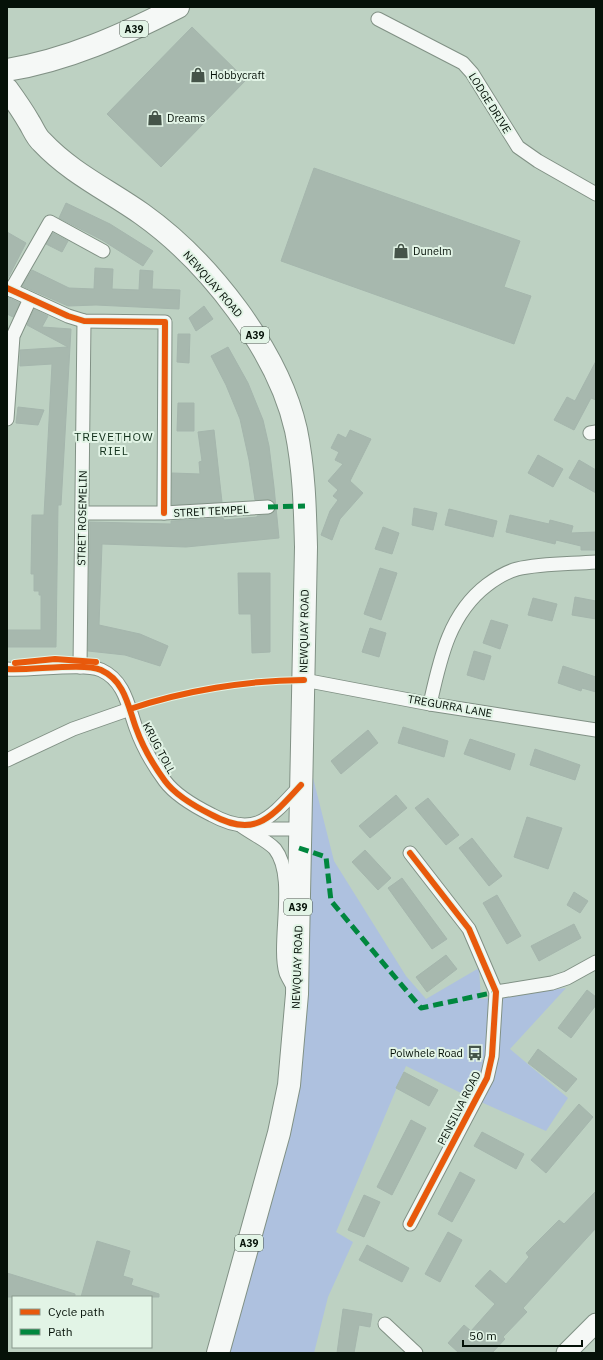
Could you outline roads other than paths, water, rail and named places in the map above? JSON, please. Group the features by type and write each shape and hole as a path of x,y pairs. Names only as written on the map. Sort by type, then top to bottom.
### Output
{"highway":[{"name":"A39","path":"7,70 28,67 88,49 132,30 178,7"},
{"name":"NEWQUAY ROAD","path":"7,89 18,103 40,141 71,169 143,214 183,248 223,292 251,328 273,367 295,429 304,482 306,547 304,680 299,833 297,994 289,1085 285,1106 218,1353"}],"street":[{"name":"LODGE DRIVE","path":"378,19 463,63 472,73 518,147 538,161 596,194"},
{"path":"102,251 50,222 9,289 68,316 84,321 166,322 164,513"},
{"path":"7,419 13,336 30,299"},
{"name":"STRET ROSEMELIN","path":"80,667 83,514 84,321"},
{"name":"STRET TEMPEL","path":"83,514 164,513 268,508"},
{"path":"430,704 450,631 459,613 476,593 493,580 516,570 547,565 596,562"},
{"name":"KRUG TOLL","path":"7,669 80,667 101,669 124,691 136,729 166,782 183,797 210,814 229,824 246,825"},
{"name":"TREGURRA LANE","path":"304,680 430,704 596,730"},
{"path":"7,760 73,728 130,709"},
{"path":"246,825 266,820 301,785"},
{"path":"246,825 299,833"},
{"path":"246,825 275,849 282,864 286,914 284,946 286,973 297,994"},
{"path":"264,841 299,833"},
{"path":"410,854 469,929 496,992 562,980 596,962"},
{"name":"PENSILVA ROAD","path":"410,1224 487,1078 493,1048 496,992"},
{"path":"566,1353 596,1323"},
{"path":"385,1324 412,1352"}],"place":[{"name":"Hobbycraft","path":"198,75"},
{"name":"Dreams","path":"155,118"},
{"name":"Dunelm","path":"401,251"},
{"name":"Polwhele Road","path":"475,1053"}],"district":[{"name":"TREVETHOW RIEL","path":"114,444"}]}
